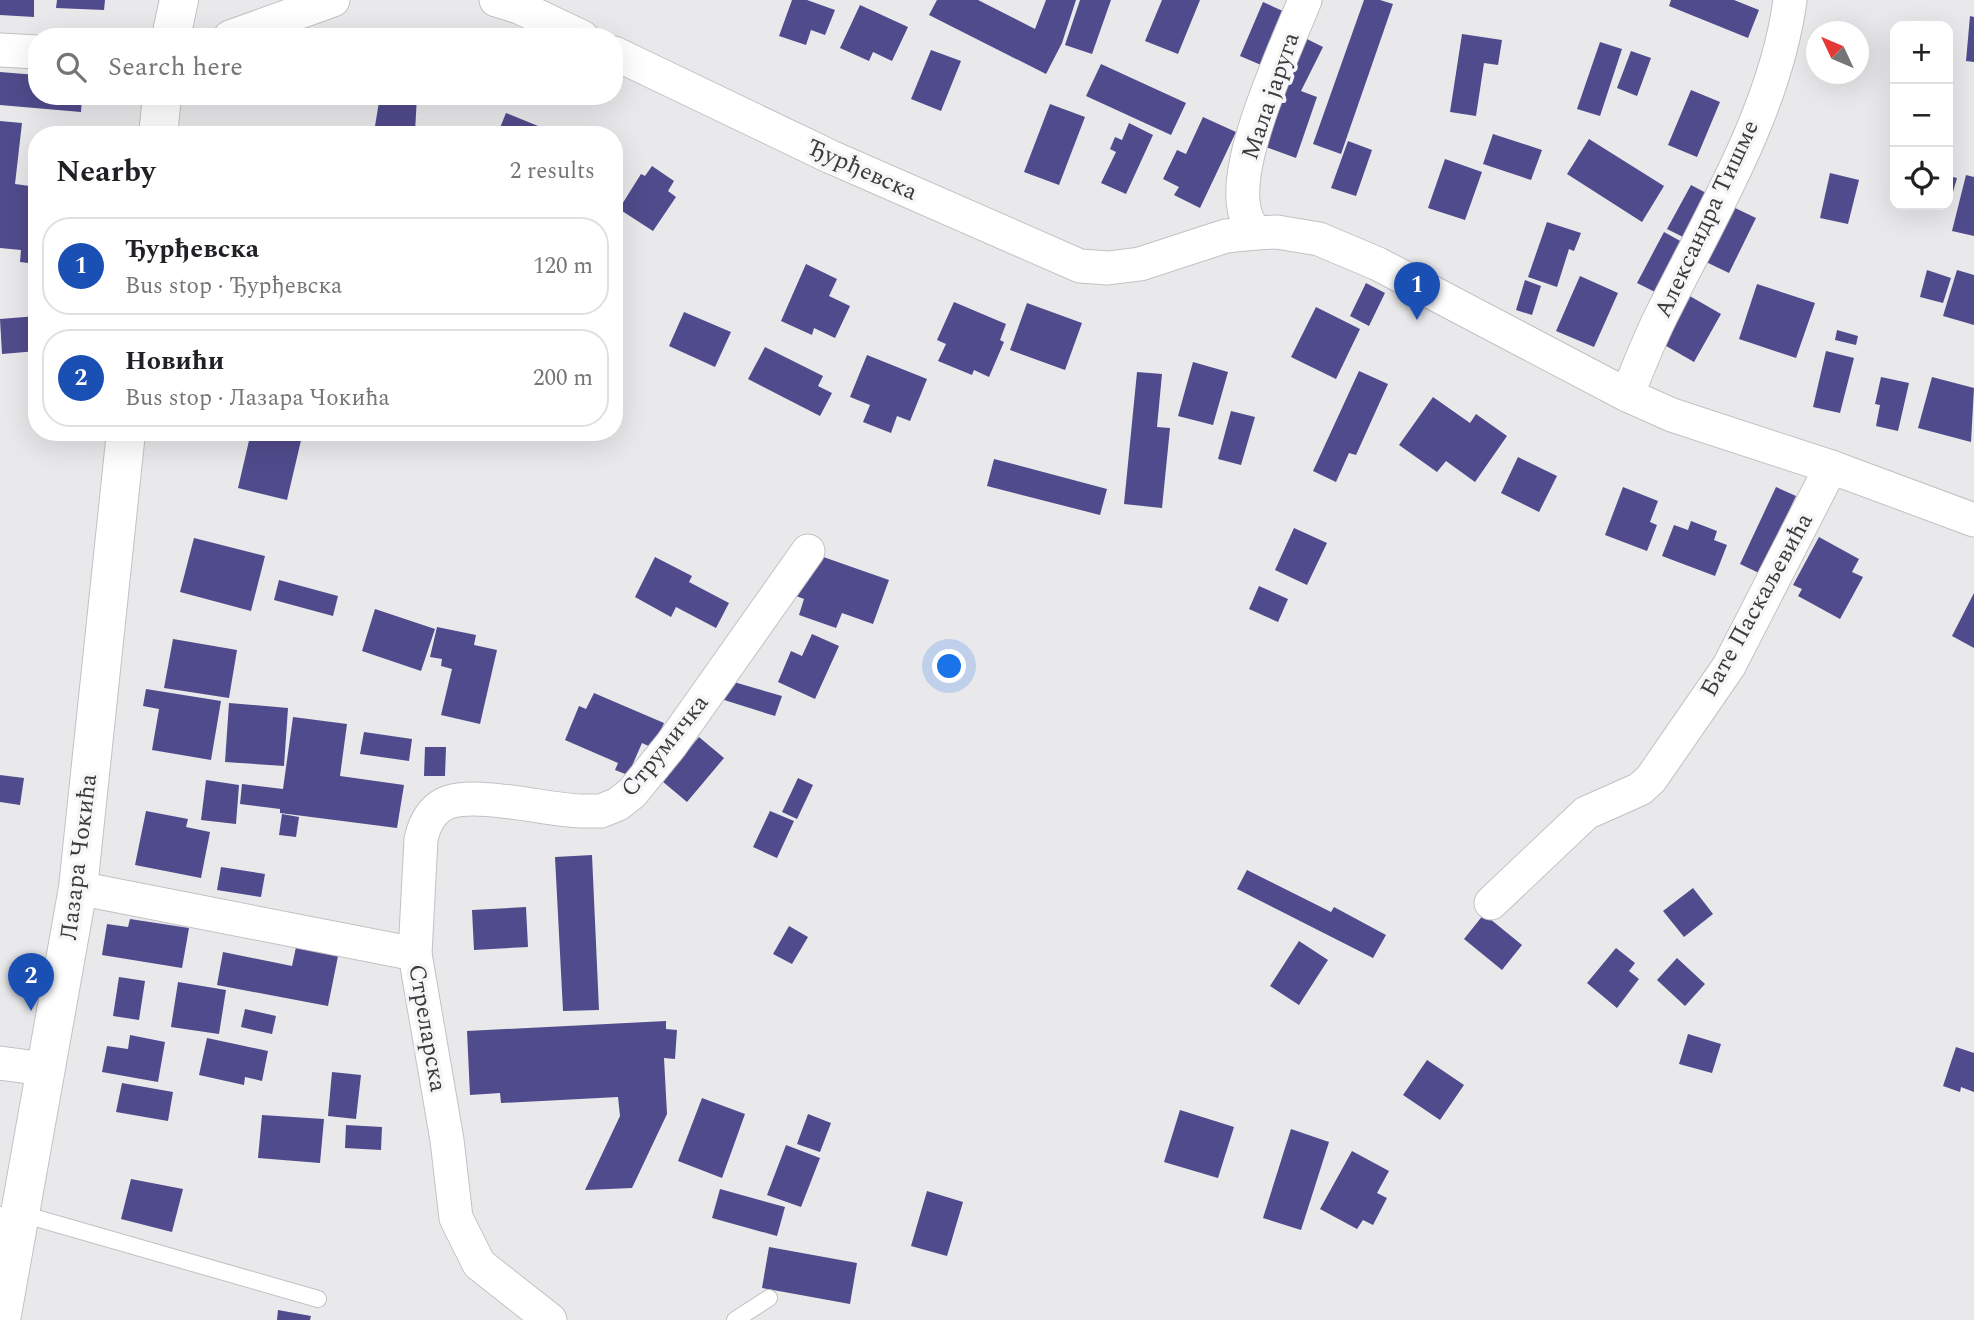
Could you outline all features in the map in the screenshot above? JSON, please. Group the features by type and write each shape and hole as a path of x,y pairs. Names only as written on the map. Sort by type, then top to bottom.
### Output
{"street":[{"path":"173,28 178,0"},
{"path":"255,28 333,0"},
{"path":"496,0 519,7 563,28"},
{"name":"Мала јаруга","path":"1255,233 1244,209 1246,167 1254,133 1305,0"},
{"name":"Александра Тишме","path":"1627,395 1660,319 1746,146 1774,68 1790,0"},
{"path":"0,50 28,52"},
{"name":"Ђурђевска","path":"623,56 831,157 1080,266 1108,268 1140,264 1226,236 1255,233 1297,235 1342,248 1627,395 1726,435 1831,467 1974,520"},
{"path":"159,126 161,105"},
{"name":"Лазара Чокића","path":"1,1320 11,1214 46,1069 78,888 125,441"},
{"name":"Бате Паскаљевића","path":"1491,903 1586,813 1640,789 1651,779 1729,666 1831,467"},
{"name":"Струмичка","path":"415,954 418,860 428,817 448,802 460,800 601,811 618,804 632,793 671,745 808,551"},
{"name":"Стреларска","path":"78,888 415,954 447,1140 456,1218 479,1264 550,1320"},
{"path":"0,1063 46,1069"}],"lane":[{"path":"11,1214 318,1299"},
{"path":"734,1320 769,1298"}],"building":[{"path":"0,0 34,0 34,17 0,15"},
{"path":"57,0 105,0 104,10 56,8"},
{"path":"792,0 807,0 835,10 825,35 811,30 806,45 779,36"},
{"path":"937,0 978,0 1035,29 1046,0 1076,0 1062,43 1046,74 929,15"},
{"path":"1080,0 1111,0 1092,54 1065,45"},
{"path":"1162,0 1200,0 1178,54 1145,41"},
{"path":"1364,0 1380,0 1393,4 1341,154 1313,144"},
{"path":"1671,0 1734,0 1759,10 1748,38 1669,6"},
{"path":"1263,2 1285,12 1261,65 1240,56"},
{"path":"860,5 908,27 892,61 873,52 869,61 840,48"},
{"path":"1970,16 1974,17 1974,62 1966,61"},
{"path":"1462,34 1502,40 1498,65 1484,63 1476,116 1450,112"},
{"path":"1303,37 1323,47 1301,91 1317,97 1296,158 1258,144"},
{"path":"1600,42 1622,49 1600,116 1577,109"},
{"path":"931,50 961,61 941,111 911,99"},
{"path":"1631,51 1651,58 1637,96 1617,88"},
{"path":"1101,64 1186,103 1171,135 1086,96"},
{"path":"0,72 28,74 28,105 81,105 81,112 0,105"},
{"path":"1691,90 1720,102 1697,157 1668,145"},
{"path":"1050,104 1085,117 1059,185 1024,172"},
{"path":"378,105 416,105 415,126 375,126"},
{"path":"506,113 538,126 501,126"},
{"path":"1203,117 1236,132 1200,208 1174,195 1179,187 1163,179 1177,150 1186,154"},
{"path":"0,121 22,123 15,184 28,186 28,263 20,262 21,250 0,248"},
{"path":"1129,123 1153,135 1126,194 1101,183 1116,152 1110,149 1115,137 1122,140"},
{"path":"1493,134 1542,150 1531,180 1483,164"},
{"path":"1589,139 1664,186 1642,222 1567,174"},
{"path":"1348,141 1372,150 1356,196 1331,188"},
{"path":"1445,159 1482,172 1465,220 1428,208"},
{"path":"652,166 674,181 668,191 676,197 653,231 623,212 623,203 641,174 645,176"},
{"path":"1830,173 1859,180 1848,224 1820,218"},
{"path":"1966,175 1974,177 1974,236 1952,231"},
{"path":"1691,185 1710,195 1687,239 1667,229"},
{"path":"1731,206 1756,218 1729,273 1704,261"},
{"path":"1547,222 1581,233 1574,251 1569,249 1557,287 1528,277"},
{"path":"1664,232 1684,243 1657,293 1637,283"},
{"path":"806,264 837,279 829,296 850,306 835,338 814,328 812,335 781,321"},
{"path":"1927,270 1951,278 1943,303 1920,297"},
{"path":"1957,270 1974,275 1974,325 1943,316"},
{"path":"1580,276 1618,293 1594,347 1556,331"},
{"path":"1525,280 1541,286 1532,315 1516,310"},
{"path":"1366,283 1385,293 1369,326 1350,316"},
{"path":"1757,284 1815,303 1796,358 1739,339"},
{"path":"1688,295 1721,314 1694,362 1661,343"},
{"path":"954,302 1006,324 1000,340 1004,342 989,377 974,370 972,375 938,361 946,344 937,340"},
{"path":"1027,303 1082,323 1065,370 1010,350"},
{"path":"1316,307 1360,329 1336,379 1291,357"},
{"path":"684,312 731,332 715,367 669,346"},
{"path":"28,317 28,352 2,354 0,319"},
{"path":"1837,330 1858,336 1856,345 1835,340"},
{"path":"765,347 823,376 818,386 832,393 820,416 748,379"},
{"path":"1826,351 1854,358 1840,413 1813,407"},
{"path":"867,355 927,379 910,421 897,416 891,433 863,422 870,405 850,397"},
{"path":"1193,362 1228,372 1213,425 1178,416"},
{"path":"1359,371 1388,384 1356,455 1349,453 1336,482 1313,471"},
{"path":"1137,372 1162,374 1157,427 1170,428 1162,508 1124,504"},
{"path":"1881,377 1909,383 1898,431 1876,426 1880,405 1875,404"},
{"path":"1932,377 1974,388 1971,442 1918,428"},
{"path":"1433,397 1470,423 1476,414 1507,436 1475,482 1446,461 1437,472 1399,445"},
{"path":"1231,411 1255,417 1241,465 1218,459"},
{"path":"249,441 301,441 287,500 238,488"},
{"path":"1518,457 1557,476 1539,512 1501,493"},
{"path":"994,459 1107,489 1100,515 987,486"},
{"path":"1623,487 1658,501 1650,522 1657,525 1647,551 1605,535"},
{"path":"1776,487 1796,496 1759,573 1740,564"},
{"path":"1691,521 1717,531 1714,540 1727,545 1715,576 1662,556 1674,525 1688,530"},
{"path":"1294,528 1327,543 1307,585 1275,570"},
{"path":"1819,537 1859,559 1852,572 1863,577 1840,619 1798,596 1802,589 1793,585"},
{"path":"194,538 265,556 251,611 180,592"},
{"path":"812,553 889,580 873,624 842,613 836,628 799,615 804,599 796,596"},
{"path":"655,557 692,576 689,582 729,603 716,628 676,607 671,617 635,597"},
{"path":"279,580 338,596 333,616 274,600"},
{"path":"1259,586 1288,599 1278,622 1249,609"},
{"path":"1974,593 1974,648 1952,636"},
{"path":"375,609 435,629 421,671 362,651"},
{"path":"437,627 476,635 474,645 497,650 480,724 441,715 452,669 441,666 442,659 430,657"},
{"path":"812,634 839,646 815,699 778,682 791,651 802,656"},
{"path":"173,639 237,650 229,698 164,688"},
{"path":"727,680 782,696 775,716 721,699"},
{"path":"146,689 221,701 211,760 152,750 159,709 143,706"},
{"path":"594,693 664,723 653,748 642,743 628,775 615,770 618,763 565,740 579,706 586,709"},
{"path":"229,703 288,708 284,766 225,762"},
{"path":"293,717 347,724 340,776 404,785 397,828 280,813 280,809 240,804 242,784 283,789"},
{"path":"364,732 412,739 409,761 360,754"},
{"path":"699,737 724,758 687,802 662,781"},
{"path":"425,747 446,747 445,776 424,776"},
{"path":"0,775 24,778 20,805 0,802"},
{"path":"798,778 813,785 797,819 782,812"},
{"path":"206,780 239,785 236,824 201,820"},
{"path":"146,811 188,819 186,827 210,832 201,878 135,865"},
{"path":"770,811 794,821 777,858 753,847"},
{"path":"282,814 299,817 296,837 279,835"},
{"path":"592,855 599,1010 563,1011 555,857"},
{"path":"221,867 265,874 261,897 217,890"},
{"path":"1247,870 1331,912 1334,907 1386,935 1373,958 1237,889"},
{"path":"1693,888 1713,914 1684,937 1663,911"},
{"path":"526,907 528,947 474,950 472,910"},
{"path":"1484,914 1522,945 1502,970 1464,939"},
{"path":"130,919 189,928 182,968 102,955 107,924 128,927"},
{"path":"789,926 808,937 792,964 773,954"},
{"path":"1299,941 1328,960 1299,1005 1270,986"},
{"path":"296,947 338,956 328,1006 217,985 223,952 292,966"},
{"path":"1616,948 1635,963 1629,971 1639,979 1617,1008 1587,983"},
{"path":"1677,958 1705,984 1685,1006 1657,980"},
{"path":"119,977 145,981 139,1020 113,1016"},
{"path":"178,982 226,990 219,1034 171,1027"},
{"path":"245,1009 276,1016 272,1034 241,1027"},
{"path":"666,1021 666,1029 677,1030 675,1059 664,1058 667,1114 632,1188 585,1190 620,1116 618,1097 501,1103 500,1093 470,1095 467,1031"},
{"path":"1688,1034 1721,1044 1712,1073 1679,1064"},
{"path":"130,1035 165,1042 158,1082 102,1072 107,1046 128,1049"},
{"path":"207,1038 268,1051 262,1081 245,1077 244,1085 199,1075"},
{"path":"1956,1047 1974,1053 1974,1092 1961,1087 1960,1092 1943,1086"},
{"path":"1427,1060 1464,1085 1440,1120 1403,1095"},
{"path":"332,1072 361,1075 356,1119 328,1116"},
{"path":"122,1083 173,1092 168,1121 116,1112"},
{"path":"702,1098 745,1114 722,1178 678,1161"},
{"path":"1180,1110 1234,1127 1218,1178 1164,1162"},
{"path":"808,1114 831,1123 820,1152 797,1144"},
{"path":"262,1115 324,1119 320,1163 258,1158"},
{"path":"346,1125 382,1127 381,1150 345,1148"},
{"path":"1291,1129 1329,1142 1301,1230 1263,1218"},
{"path":"786,1145 820,1158 801,1207 767,1195"},
{"path":"1352,1151 1389,1171 1377,1193 1387,1198 1373,1225 1363,1220 1357,1229 1320,1209"},
{"path":"131,1179 183,1189 172,1232 121,1219"},
{"path":"720,1189 785,1207 777,1236 712,1218"},
{"path":"927,1191 963,1202 947,1256 911,1246"},
{"path":"769,1247 857,1263 850,1304 762,1288"},
{"path":"278,1310 311,1316 310,1320 277,1320"}],"place":[{"name":"Ђурђевска","path":"1417,320"},
{"name":"Новићи","path":"31,1011"}]}
